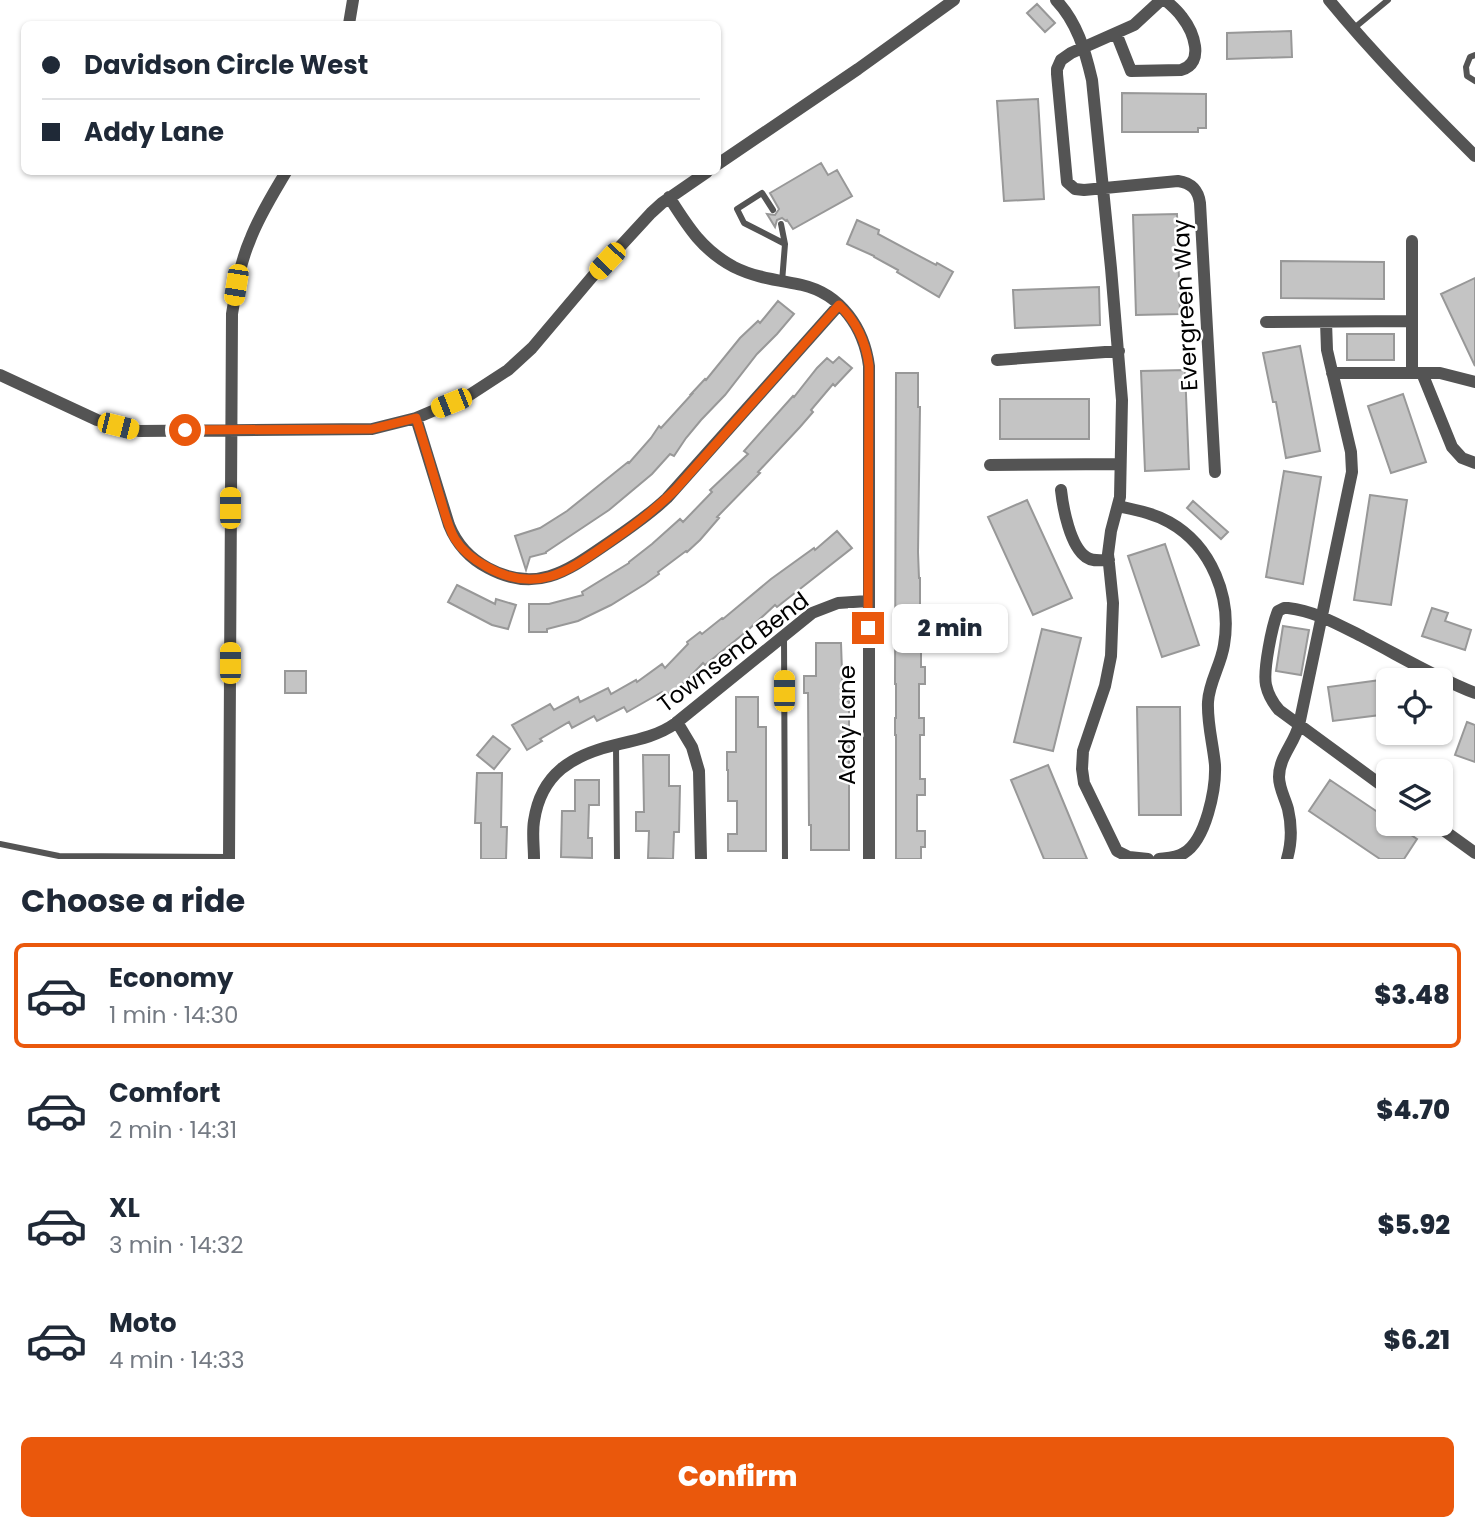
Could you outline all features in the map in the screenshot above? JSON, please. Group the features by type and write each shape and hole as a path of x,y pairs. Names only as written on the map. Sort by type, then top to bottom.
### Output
{"street":[{"path":"350,21 353,0"},
{"path":"721,162 954,0"},
{"path":"1056,0 1071,18 1092,80 1122,400 1118,506 1111,531 1109,560 1113,603 1111,656 1103,694 1083,751 1082,769 1084,783 1117,851 1127,858 1148,859"},
{"name":"Evergreen Way","path":"1116,33 1131,71 1181,71 1187,69 1194,60 1193,38 1182,16 1163,0 1139,21 1061,60 1057,69 1067,182 1079,190 1178,181 1188,184 1198,194 1215,472"},
{"path":"1329,0 1353,29 1475,156"},
{"path":"229,858 231,329 236,285 249,242 284,175"},
{"path":"0,374 97,420 139,431 372,429 416,418 468,396 509,370 532,348 651,213 669,197 702,175"},
{"name":"Addy Lane","path":"669,197 693,234 719,258 753,275 800,284 827,296 852,318 865,346 869,366 869,859"},
{"path":"1412,241 1411,321 1417,373 1452,447 1462,458 1475,463"},
{"path":"416,418 449,525 464,551 497,573 509,577 532,579 552,576 577,565 639,522 667,498 839,305"},
{"path":"1287,859 1291,828 1279,770 1283,756 1297,735 1352,464 1327,349 1326,321"},
{"path":"1266,322 1411,321"},
{"path":"997,360 1119,351"},
{"path":"1332,373 1448,374 1475,382"},
{"path":"990,465 1120,464"},
{"path":"1061,490 1066,518 1083,555 1092,560 1109,560"},
{"path":"1118,506 1156,516 1186,534 1212,566 1224,606 1224,646 1208,701 1215,766 1213,795 1196,841 1187,851 1167,859"},
{"name":"Townsend Bend","path":"534,859 534,818 549,782 563,767 592,751 658,734 677,722 807,617 825,607 844,602 868,601"},
{"path":"1376,781 1275,705 1266,685 1266,670 1276,615 1280,609 1310,612 1322,617 1446,681 1475,692"},
{"path":"677,722 692,747 701,782 701,859"},
{"path":"1452,836 1475,853"}],"lane":[{"path":"1353,29 1388,0"},
{"path":"1475,55 1469,57 1466,67 1467,76 1475,81"},
{"path":"773,210 762,193 737,209 744,223 785,244"},
{"path":"781,224 785,244 782,282"},
{"path":"784,635 785,859"},
{"path":"616,745 617,859"},
{"path":"0,844 59,856 229,858"}],"building":[{"path":"1037,4 1055,23 1045,32 1027,13"},
{"path":"1291,31 1292,57 1227,59 1227,33"},
{"path":"1122,93 1206,94 1206,128 1198,128 1198,132 1122,132"},
{"path":"1038,99 1044,199 1004,201 997,101"},
{"path":"821,163 828,175 837,170 852,196 793,229 787,220 782,218 777,220 775,227 767,214 775,215 779,209 770,193"},
{"path":"1177,214 1180,314 1136,315 1133,215"},
{"path":"857,220 879,230 878,234 953,272 939,297 874,256 847,244"},
{"path":"1281,261 1384,262 1384,299 1281,298"},
{"path":"1475,278 1475,366 1441,294"},
{"path":"1099,287 1100,325 1015,328 1013,290"},
{"path":"778,301 794,314 701,420 674,456 670,454 652,474 609,510 546,553 530,557 526,570 515,536 540,528 567,511 629,463 659,426 661,428 706,380 740,338 758,321 760,323"},
{"path":"1347,334 1394,334 1394,360 1347,360"},
{"path":"1300,346 1320,451 1286,458 1276,402 1273,402 1263,353"},
{"path":"839,357 852,368 835,386 833,384 800,427 687,552 645,584 611,605 578,621 547,629 547,632 529,632 529,604 549,604 583,595 582,592 629,563 680,519 683,522 712,492 710,490 748,454 744,451 817,368 827,358 833,363"},
{"path":"1185,370 1189,469 1145,471 1141,371"},
{"path":"896,373 918,373 920,407 918,552 920,605 924,605 924,622 921,622 921,667 925,667 925,684 919,684 919,718 924,718 924,735 920,735 920,779 925,779 925,795 917,795 917,831 925,831 925,847 921,847 921,859 896,859"},
{"path":"1403,394 1426,462 1391,473 1368,406"},
{"path":"1000,399 1089,399 1089,439 1000,439"},
{"path":"1284,471 1321,477 1303,584 1266,577"},
{"path":"1370,495 1407,500 1391,605 1354,600"},
{"path":"1027,500 1072,598 1033,615 988,517"},
{"path":"1193,501 1228,532 1221,539 1187,508"},
{"path":"837,531 852,548 777,607 775,605 705,665 703,663 685,682 665,696 662,692 627,712 624,707 597,721 594,716 572,728 569,722 527,750 512,725 550,704 554,710 578,697 580,702 608,688 611,694 636,680 637,682 662,664 665,668 687,642 723,619 771,579 814,548 815,550"},
{"path":"1165,544 1199,645 1162,657 1128,556"},
{"path":"457,585 495,604 496,599 516,605 508,629 492,625 448,602"},
{"path":"1432,608 1448,613 1445,621 1471,630 1465,650 1422,636"},
{"path":"1283,626 1309,630 1301,675 1276,671"},
{"path":"1042,629 1081,638 1053,751 1014,742"},
{"path":"816,643 841,643 843,701 849,701 849,850 811,850 808,693 804,693 804,676 816,676"},
{"path":"285,671 306,671 306,693 285,693"},
{"path":"1376,681 1376,716 1333,721 1328,687"},
{"path":"736,697 758,697 758,727 766,727 766,851 728,851 728,834 737,834 737,801 728,801 727,770 727,752 736,752"},
{"path":"1137,707 1180,707 1181,815 1139,815"},
{"path":"1467,722 1475,725 1475,762 1455,755"},
{"path":"493,736 510,749 494,769 477,755"},
{"path":"643,755 669,755 669,786 680,786 679,832 674,832 673,859 648,858 649,831 636,831 636,812 644,812"},
{"path":"1048,765 1087,859 1044,859 1011,780"},
{"path":"477,773 502,773 501,827 507,827 506,859 481,859 481,823 475,823"},
{"path":"575,780 599,780 599,805 589,805 588,838 592,838 592,858 561,857 562,811 575,811"},
{"path":"1330,780 1376,811 1376,836 1413,836 1417,839 1404,859 1380,859 1309,811"}],"route":[{"path":"185,430 372,429 416,418 449,525 461,547 475,561 500,574 519,579 545,578 563,573 577,565 659,506 839,305 852,318 859,331 869,366 868,628"}]}
